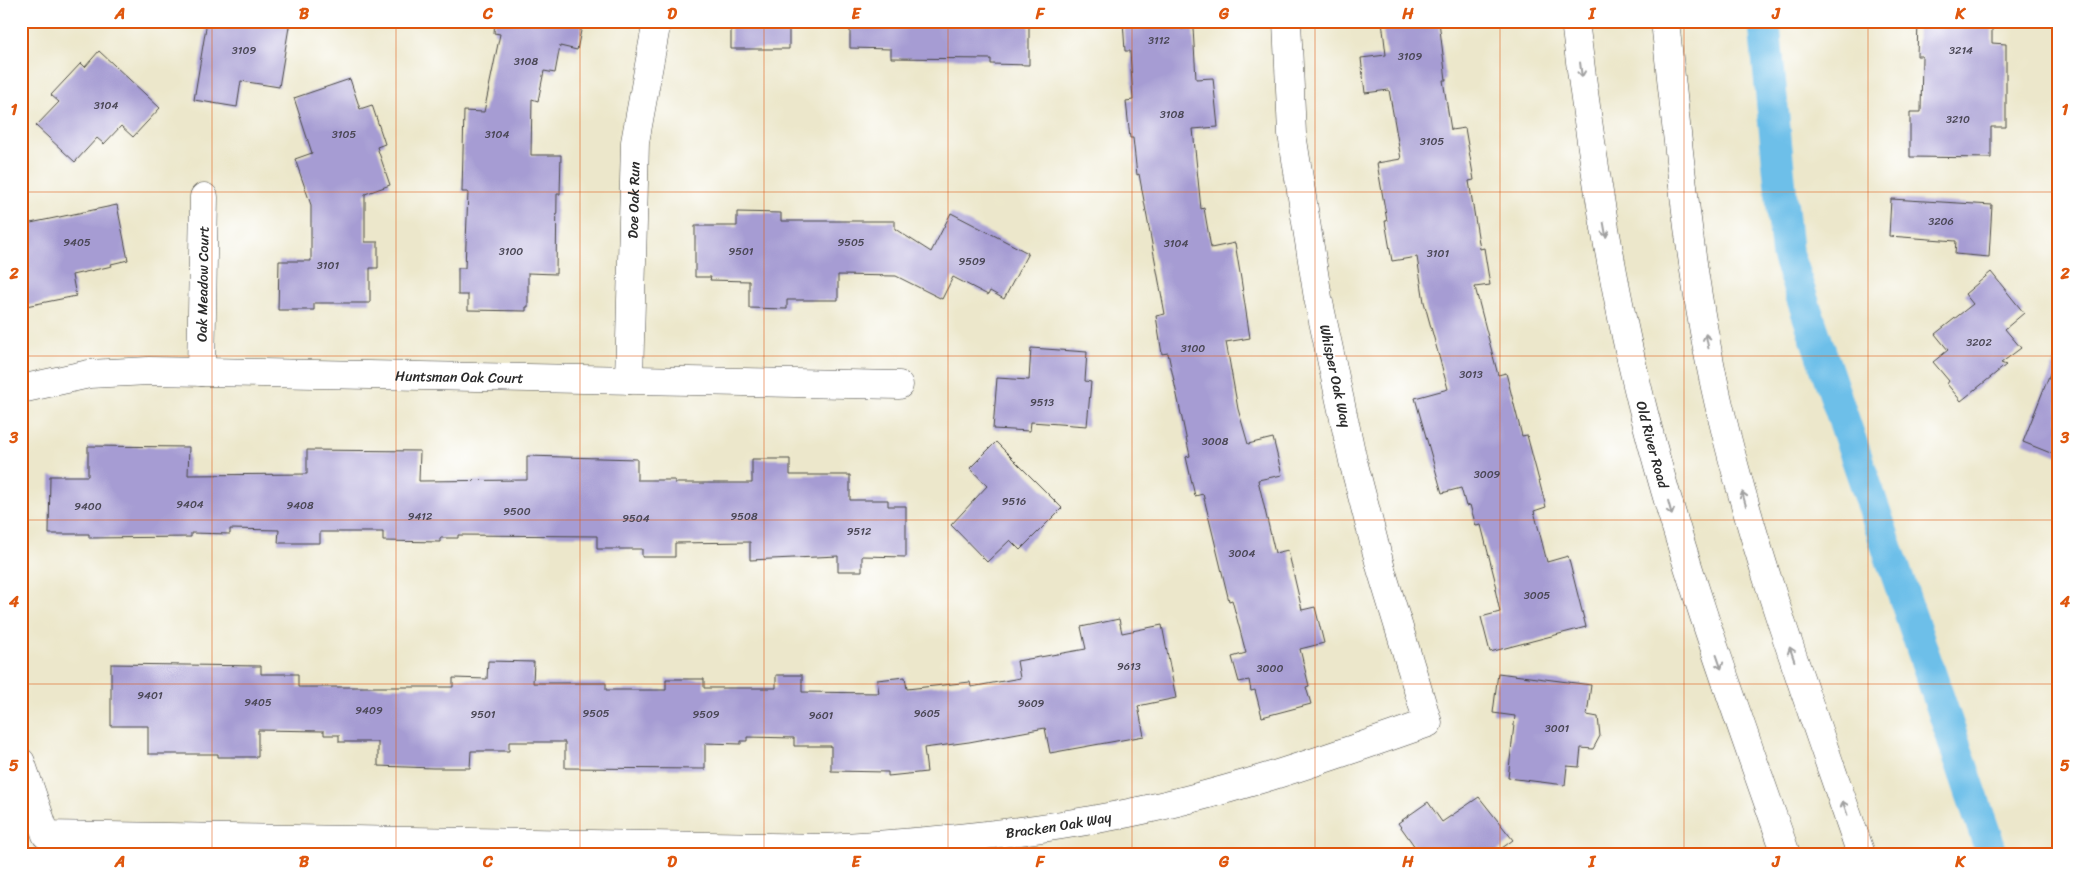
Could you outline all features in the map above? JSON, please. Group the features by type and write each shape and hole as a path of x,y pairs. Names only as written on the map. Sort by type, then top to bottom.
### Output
{"street":[{"name":"Doe Oak Run","path":"629,380 635,142 656,21"},
{"name":"Whisper Oak Way","path":"1287,21 1292,134 1318,298 1353,462 1381,569 1428,723"},
{"name":"Old River Road","path":"1575,21 1587,127 1613,274 1646,420 1672,516 1714,647 1786,854"},
{"path":"1665,21 1693,264 1719,404 1744,498 1784,632 1861,854"},
{"name":"Oak Meadow Court","path":"201,372 204,197"},
{"name":"Huntsman Oak Court","path":"21,389 89,374 149,371 899,386"},
{"name":"Bracken Oak Way","path":"21,762 46,835 688,850 825,848 940,841 1025,831 1110,817 1222,791 1304,766 1428,723"}],"building":[{"path":"207,21 290,21 279,87 241,81 237,107 194,100"},
{"path":"495,21 583,21 577,50 560,46 555,73 544,71 538,101 532,99 531,155 561,155 560,194 557,194 556,274 528,273 528,307 526,307 526,311 468,310 468,295 458,295 458,268 465,268 468,192 462,192 464,111 484,112 500,34 494,33"},
{"path":"731,21 789,21 789,49 731,49"},
{"path":"850,21 1029,21 1029,65 991,64 991,59 891,58 891,49 850,48"},
{"path":"1123,21 1180,21 1181,29 1193,28 1196,79 1213,78 1218,127 1193,129 1201,209 1204,208 1211,248 1235,243 1241,279 1250,338 1226,342 1238,409 1248,444 1273,438 1282,475 1258,480 1275,553 1288,550 1302,610 1315,607 1324,643 1300,649 1309,686 1306,687 1311,704 1262,717 1255,690 1251,691 1249,680 1239,682 1232,657 1246,653 1232,600 1229,601 1203,494 1195,496 1186,457 1190,456 1168,353 1162,354 1156,316 1165,314 1139,174 1137,175 1133,138 1130,138 1126,101 1133,100 1130,51 1125,51"},
{"path":"1382,21 1439,21 1446,80 1443,80 1451,130 1465,128 1474,180 1469,181 1480,249 1484,248 1490,285 1475,287 1498,375 1506,373 1522,436 1527,435 1546,507 1534,511 1547,562 1568,556 1586,627 1490,652 1481,617 1500,612 1495,589 1497,588 1481,525 1476,526 1470,505 1466,506 1461,488 1442,493 1415,398 1448,389 1424,302 1417,257 1392,261 1377,163 1401,159 1389,90 1365,93 1361,58 1386,55"},
{"path":"1918,21 1992,21 1992,43 2006,44 2006,127 1991,127 1991,158 1910,157 1910,112 1921,112 1922,56 1917,56"},
{"path":"99,51 160,108 133,137 121,126 104,144 97,138 75,162 36,126 59,102 51,95 81,63 85,67"},
{"path":"350,79 360,109 372,105 385,144 377,147 390,185 365,194 365,242 378,242 378,268 370,268 370,303 314,303 314,310 278,310 279,261 311,261 311,205 295,159 312,153 294,98"},
{"path":"1891,199 1992,205 1989,257 1955,254 1956,241 1889,236"},
{"path":"117,205 128,260 111,264 112,266 72,275 76,296 21,307 21,225"},
{"path":"737,212 781,213 781,221 895,221 895,229 931,252 951,213 1028,253 1004,299 990,291 988,295 953,277 942,299 896,276 838,275 838,300 787,300 787,309 749,308 749,281 710,280 711,277 695,277 695,226 737,226"},
{"path":"1991,272 2024,313 2005,329 2021,348 2001,363 2006,365 1961,401 1947,384 1949,381 1933,362 1948,350 1935,334 1973,304 1965,294"},
{"path":"1031,348 1087,352 1085,381 1091,382 1087,426 1031,422 1030,431 993,429 997,378 1029,380"},
{"path":"2056,358 2058,358 2058,456 2023,442"},
{"path":"996,442 1062,508 1020,550 1010,540 987,562 951,525 987,486 970,468"},
{"path":"88,446 189,447 188,475 307,474 307,450 420,451 419,481 527,480 527,456 637,459 637,480 675,480 675,483 752,483 752,459 790,459 790,475 850,475 850,500 888,500 888,506 906,506 906,557 862,556 862,571 838,571 838,556 750,560 750,542 675,543 675,557 642,557 642,549 597,549 597,536 458,535 458,538 440,538 440,542 383,541 383,532 320,532 320,543 278,543 279,530 230,529 230,534 191,533 191,537 89,538 89,534 49,534 50,476 88,476"},
{"path":"1119,619 1122,633 1162,625 1176,698 1138,706 1144,736 1050,753 1045,728 924,748 927,772 888,776 888,772 831,771 831,746 794,746 794,738 747,737 747,741 741,741 741,744 705,743 705,769 565,768 565,742 509,742 509,751 471,751 470,768 433,768 378,766 378,742 339,742 339,735 324,735 324,731 258,730 258,757 218,757 218,754 148,754 148,726 111,726 111,664 261,666 261,674 298,674 298,687 453,687 453,678 487,679 488,661 534,662 533,683 606,683 606,690 666,690 666,679 704,679 704,688 776,688 776,675 802,675 802,692 879,693 877,680 905,677 907,689 970,682 971,687 1020,678 1017,661 1086,649 1081,627"},
{"path":"1498,673 1591,685 1587,715 1598,717 1600,736 1593,749 1581,748 1579,767 1567,766 1565,785 1508,778 1515,716 1493,713"},
{"path":"1479,797 1513,840 1494,854 1420,854 1398,823 1428,802 1442,822"}],"waterway":[{"path":"1764,21 1787,254 1992,854"}]}
